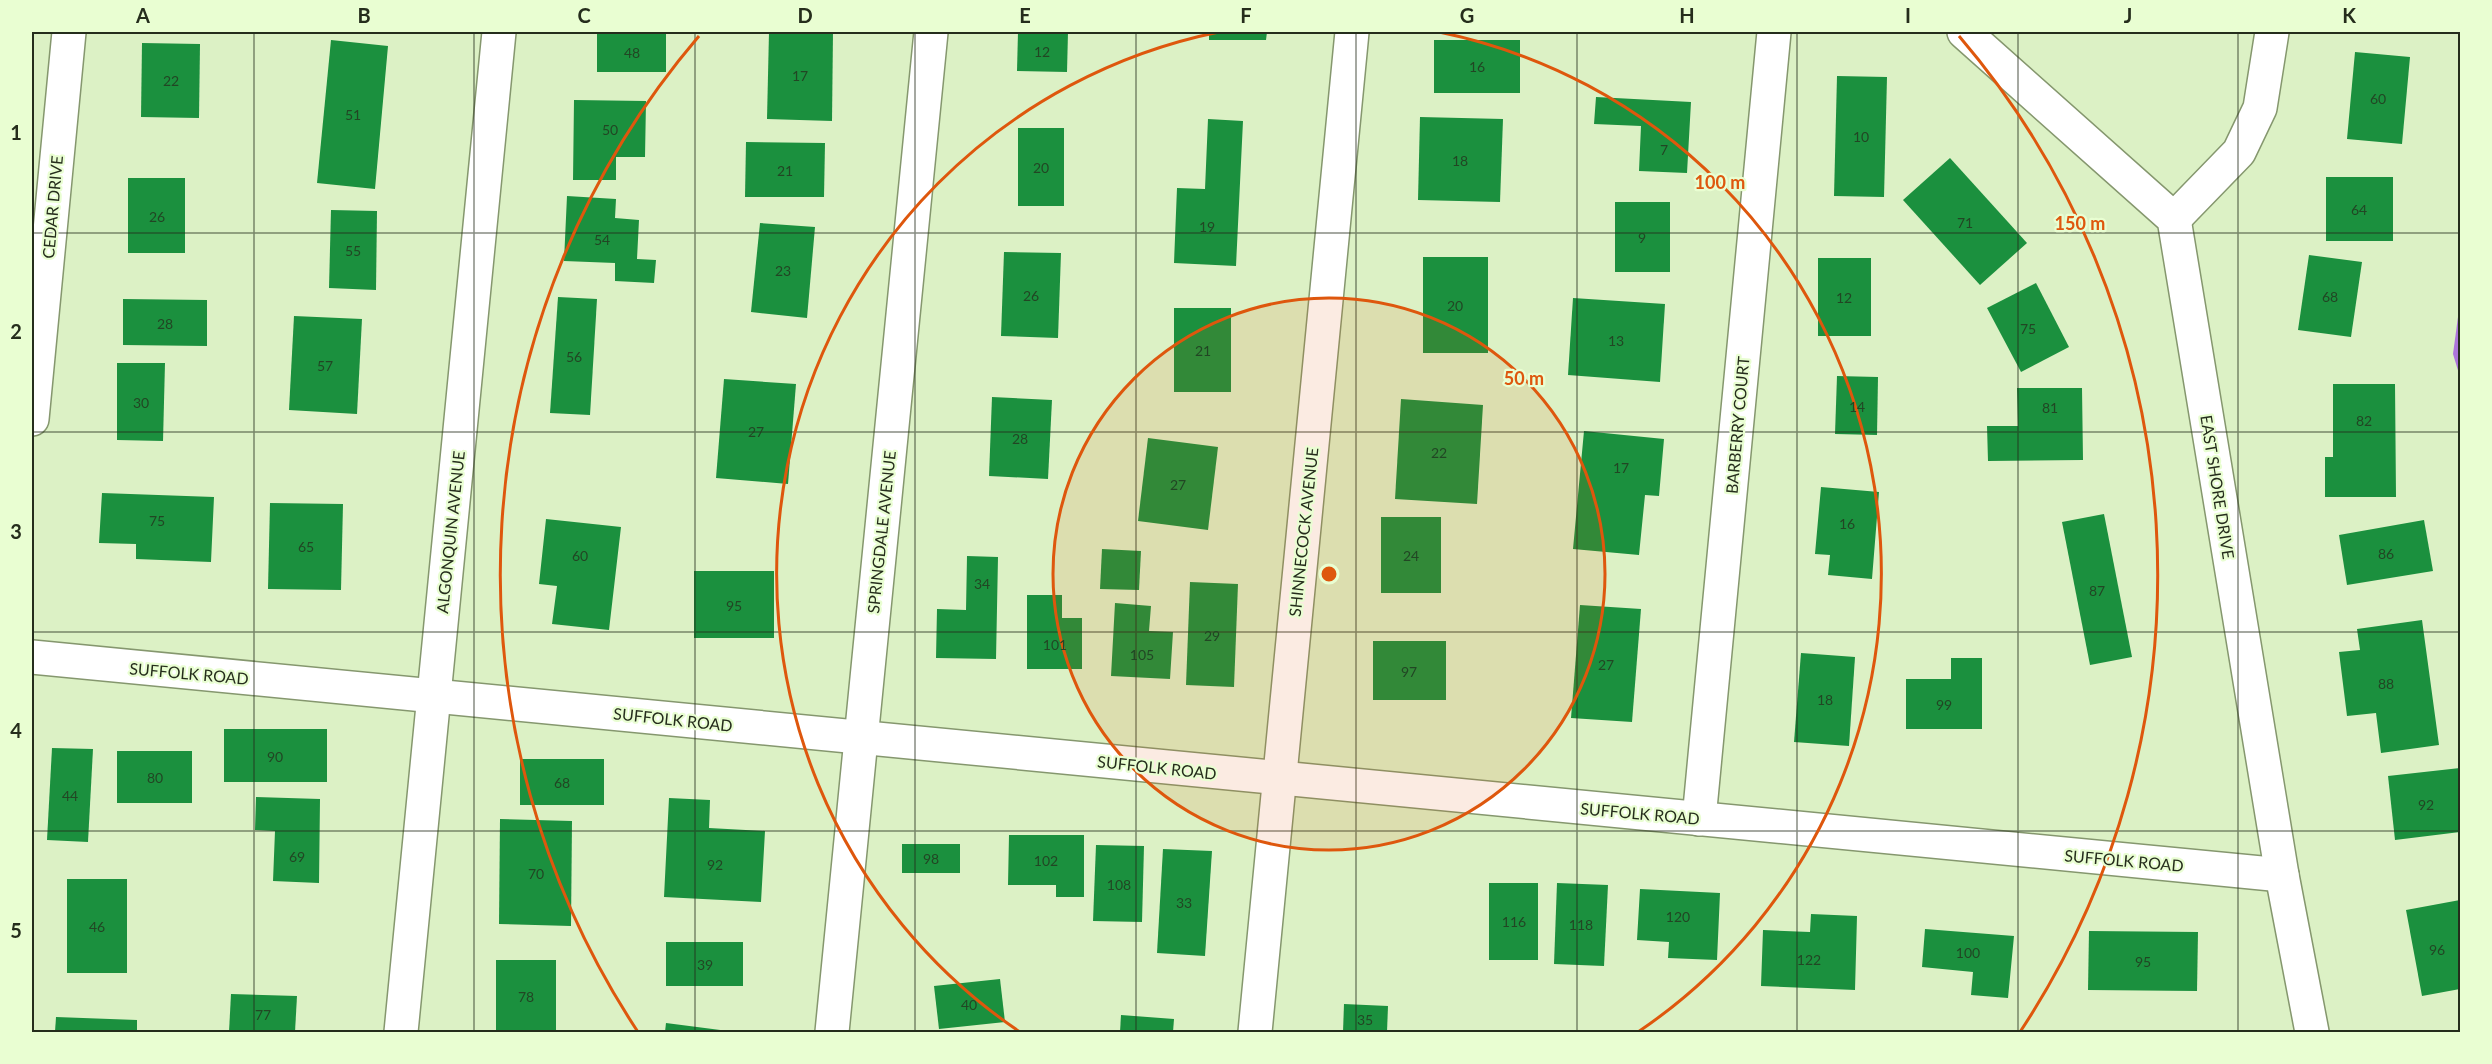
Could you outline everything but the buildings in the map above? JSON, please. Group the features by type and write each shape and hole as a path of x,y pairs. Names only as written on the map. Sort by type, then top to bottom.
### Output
{"street":[{"name":"CEDAR DRIVE","path":"32,419 69,32"},
{"name":"ALGONQUIN AVENUE","path":"401,1032 499,32"},
{"name":"SPRINGDALE AVENUE","path":"832,1032 931,32"},
{"name":"SHINNECOCK AVENUE","path":"1255,1032 1352,32"},
{"name":"BARBERRY COURT","path":"1699,819 1774,32"},
{"path":"1964,32 2175,219 2239,152 2260,108 2272,32"},
{"name":"EAST SHORE DRIVE","path":"2175,219 2282,875 2312,1032"},
{"name":"SUFFOLK ROAD","path":"32,657 2282,875"}],"shaded area":[{"path":"2460,302 2460,377 2453,354"}]}
